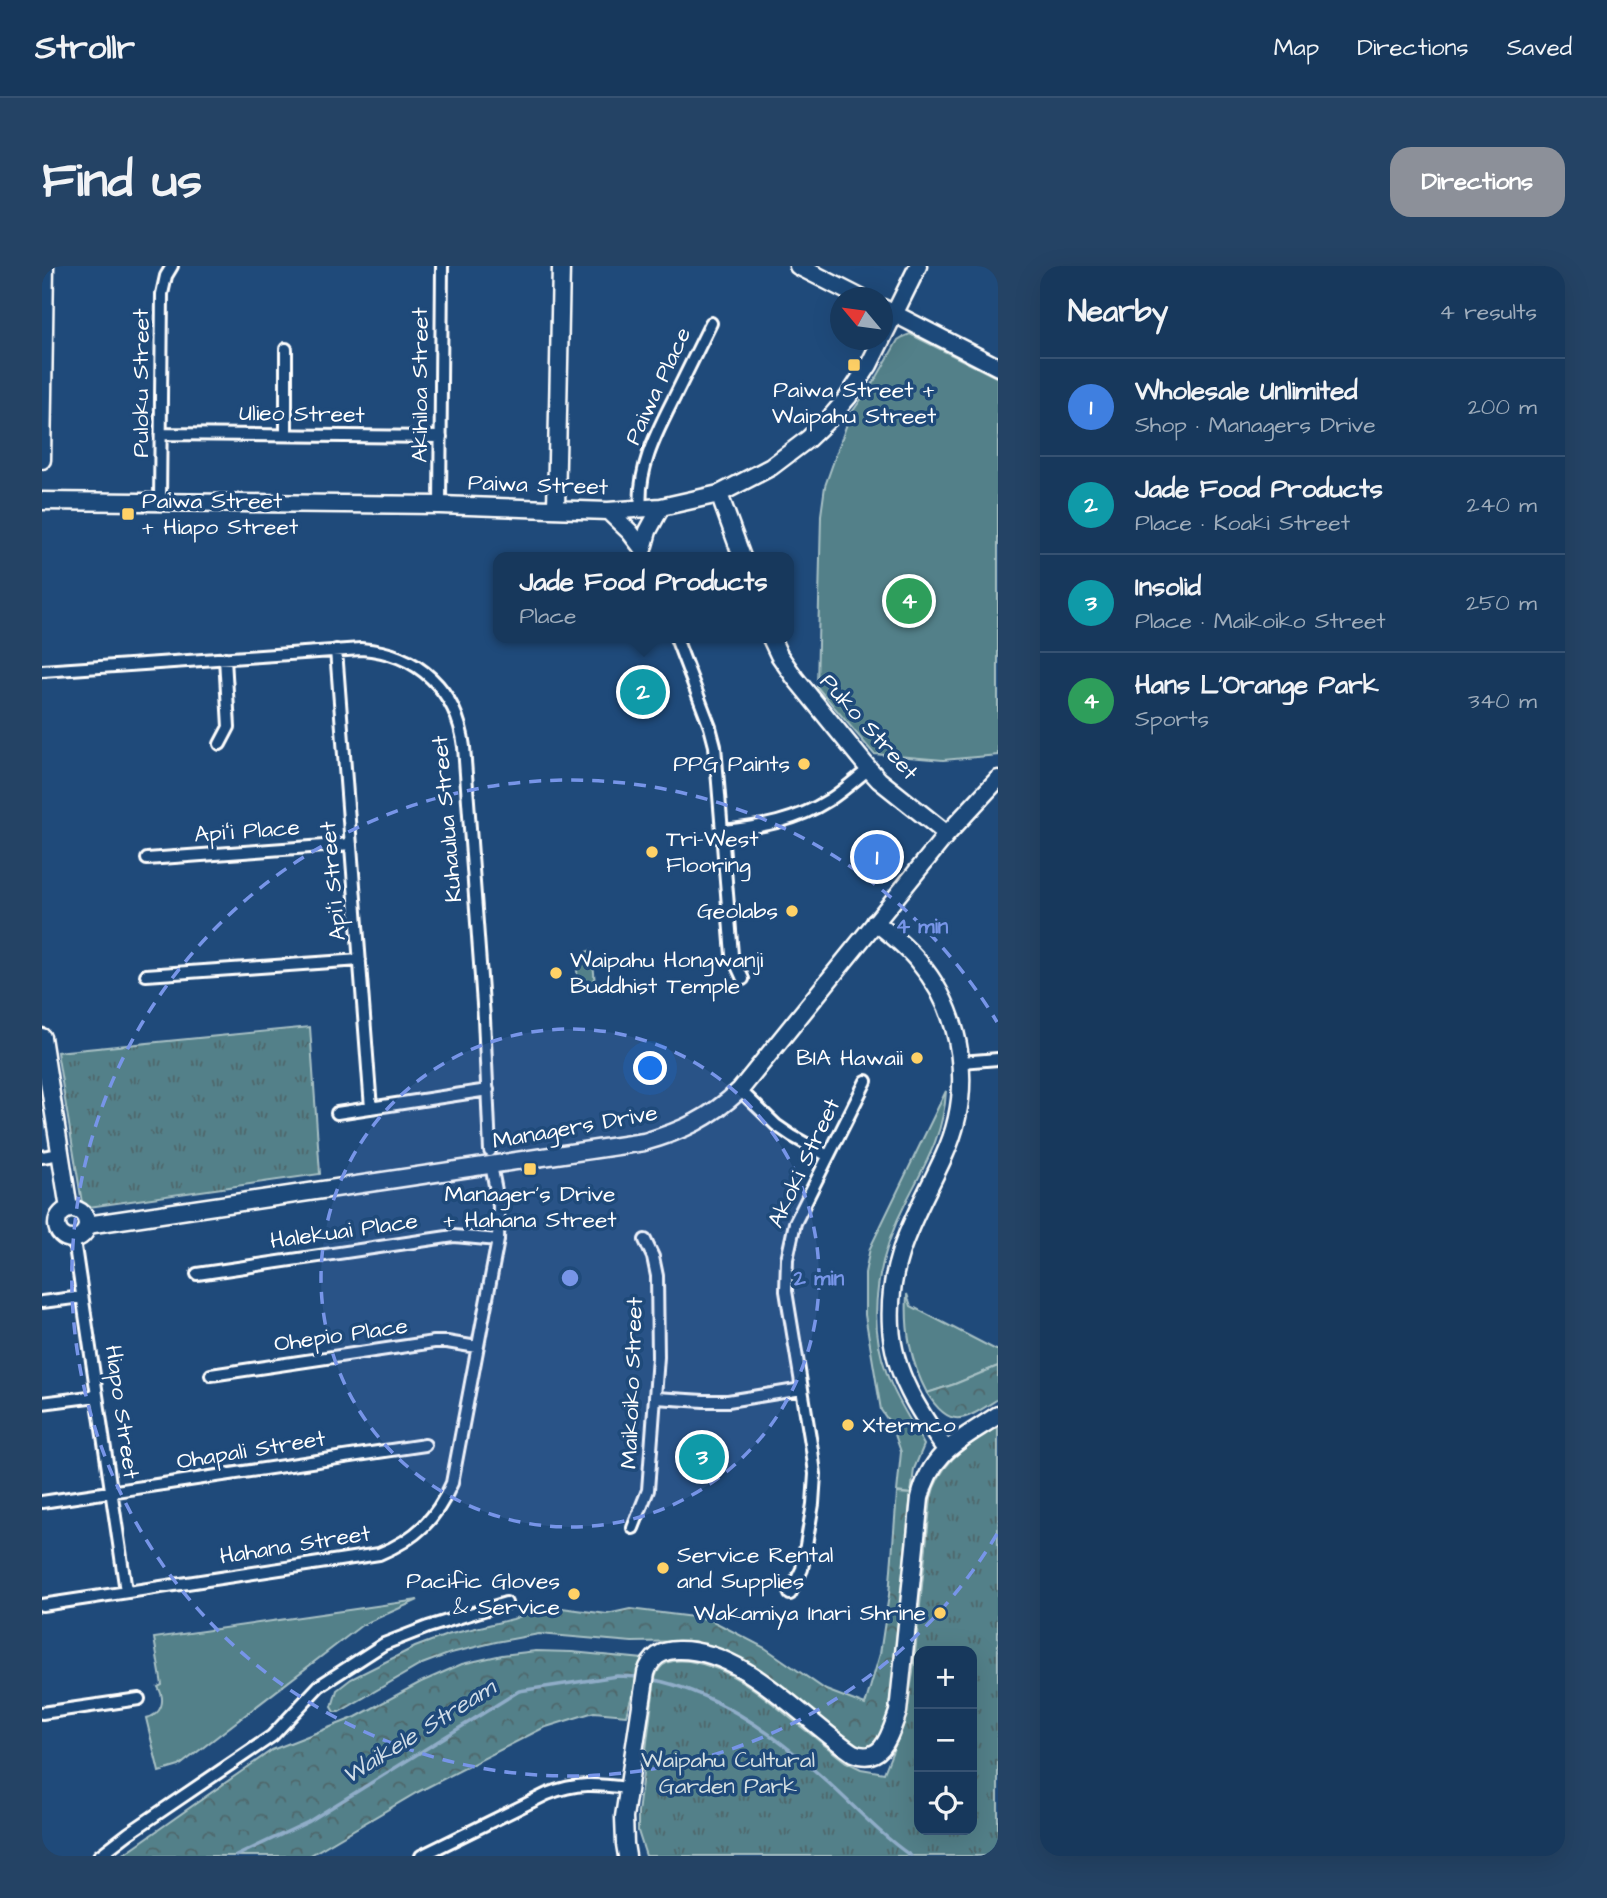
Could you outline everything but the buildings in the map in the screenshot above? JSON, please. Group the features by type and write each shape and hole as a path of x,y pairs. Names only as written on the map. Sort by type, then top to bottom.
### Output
{"street":[{"path":"42,460 45,266"},
{"name":"Puloku Street","path":"160,502 162,294 166,276 173,266"},
{"name":"Akihiloa Street","path":"440,505 442,266"},
{"path":"556,508 561,266"},
{"path":"798,266 839,287"},
{"name":"Paiwa Street","path":"893,306 918,266"},
{"path":"893,314 998,367"},
{"name":"Paiwa Place","path":"641,509 640,489 648,454 711,323"},
{"path":"286,349 286,435"},
{"name":"Paiwa Street","path":"42,501 440,505 608,511 661,507 719,494 771,467 830,419 859,383 873,350"},
{"name":"Ulieo Street","path":"162,434 442,437"},
{"path":"719,494 740,552"},
{"path":"644,552 648,531 661,507"},
{"path":"608,511 643,552"},
{"path":"678,643 715,746 732,955 743,979"},
{"name":"Puko Street","path":"773,643 795,678 879,780 947,834"},
{"name":"Kuhaulua Street","path":"42,671 336,650 371,650 391,654 409,662 441,688 458,720 464,747 488,1090 490,1158"},
{"name":"Apiʻi Street","path":"336,650 371,1108"},
{"path":"220,744 229,727 225,658"},
{"path":"723,831 768,825 801,815 830,799 869,769"},
{"name":"Managers Drive","path":"87,1224 490,1158 644,1142 688,1128 724,1105 740,1090 947,834 998,779"},
{"name":"Apiʻi Place","path":"147,859 351,844"},
{"path":"875,922 917,959 937,987 953,1023 961,1062 959,1108 954,1132 898,1255 891,1299 891,1327 900,1371 913,1400 946,1450"},
{"path":"146,975 360,960"},
{"path":"42,1037 69,1209"},
{"path":"961,1062 998,1059"},
{"name":"Akoki Street","path":"790,1594 802,1569 815,1488 813,1450 786,1291 787,1259 795,1223 866,1081"},
{"path":"337,1113 488,1090"},
{"path":"740,1090 776,1125 828,1156"},
{"path":"42,1157 61,1154"},
{"name":"Hahana Street","path":"42,1605 379,1554 405,1542 427,1524 452,1483 498,1240 499,1206 490,1158"},
{"path":"69,1209 82,1213 87,1224 85,1233 74,1240 69,1240 49,1227 61,1213 69,1209"},
{"name":"Halekuai Place","path":"197,1274 454,1236 498,1240"},
{"name":"Hiapo Street","path":"74,1240 126,1591"},
{"name":"Maikoiko Street","path":"633,1528 648,1490 658,1357 657,1276 653,1257 645,1240"},
{"path":"42,1302 82,1297"},
{"name":"Ohepio Place","path":"211,1375 434,1342 477,1347"},
{"path":"656,1398 728,1401 802,1389"},
{"path":"42,1403 97,1396"},
{"path":"627,1856 624,1834 628,1788 646,1673 648,1664 653,1659 668,1651 686,1650 714,1657 741,1669 853,1753 869,1756 876,1753 888,1739 898,1712 922,1491 929,1472 946,1450 998,1415"},
{"name":"Ohapali Street","path":"42,1502 425,1446"},
{"path":"99,1856 129,1832 272,1736 319,1686 384,1644 506,1603"},
{"path":"42,1713 139,1699"},
{"path":"421,1856 566,1787 593,1784 628,1788"}],"green space":[{"path":"910,334 998,378 998,755 943,760 874,754 817,687 821,515 825,486 850,415 877,377 898,340"},
{"path":"592,950 595,984 578,985 579,959"},
{"path":"310,1027 320,1174 89,1207 82,1203 57,1052"},
{"path":"946,1091 938,1134 889,1242 878,1286 876,1308 880,1352 887,1374 899,1402 924,1445 914,1469 911,1494 897,1492 901,1452 892,1426 881,1410 865,1315 865,1273 870,1248"},
{"path":"907,1294 911,1306 998,1350 998,1366 927,1393 916,1369 910,1345"},
{"path":"998,1366 998,1399 968,1416 959,1418 944,1413 927,1393 955,1384"},
{"name":"Waipahu Cultural Garden Park","path":"998,1424 998,1856 646,1856 638,1831 638,1813 655,1678 660,1668 668,1662 678,1660 705,1665 733,1676 759,1693 846,1762 861,1769 884,1773 904,1723 914,1663 914,1835 977,1835 977,1646 916,1646 931,1498 941,1474 967,1446"},
{"path":"897,1493 911,1494 891,1693 883,1731 874,1744 867,1748 859,1747 843,1738 765,1674 731,1654 694,1641 632,1642 539,1634 451,1653 422,1664 339,1712 335,1712 332,1707 337,1690 351,1679 415,1647 447,1635 513,1619 547,1606 607,1614 630,1609 709,1619 765,1648 826,1690 865,1705 880,1654 889,1595"},
{"path":"418,1600 362,1625 179,1766 159,1772 146,1718 156,1714 162,1702 158,1687 162,1685 154,1638"},
{"path":"536,1651 643,1659 626,1715 594,1712 543,1728 416,1793 309,1856 121,1856 272,1750 356,1717 421,1682 462,1664"}],"waterway":[{"name":"Waikele Stream","path":"236,1856 308,1822 519,1691 617,1676 639,1677"},
{"name":"Waikele Stream","path":"650,1679 717,1702 758,1726 814,1770 885,1836 911,1856"}],"place":[{"name":"Paiwa Street + Waipahu Street","path":"854,365"},
{"name":"Paiwa Street + Hiapo Street","path":"128,514"},
{"name":"Hans L'Orange Park","path":"909,601"},
{"name":"Jade Food Products","path":"643,692"},
{"name":"PPG Paints","path":"804,764"},
{"name":"Tri-West Flooring","path":"652,852"},
{"name":"Wholesale Unlimited","path":"877,857"},
{"name":"Geolabs","path":"792,911"},
{"name":"Waipahu Hongwanji Buddhist Temple","path":"556,973"},
{"name":"BIA Hawaii","path":"917,1058"},
{"name":"Manager's Drive + Hahana Street","path":"530,1169"},
{"name":"Xtermco","path":"848,1425"},
{"name":"Insolid","path":"702,1457"},
{"name":"Service Rental and Supplies","path":"663,1568"},
{"name":"Pacific Gloves & Service","path":"574,1594"},
{"name":"Wakamiya Inari Shrine","path":"940,1613"}]}
